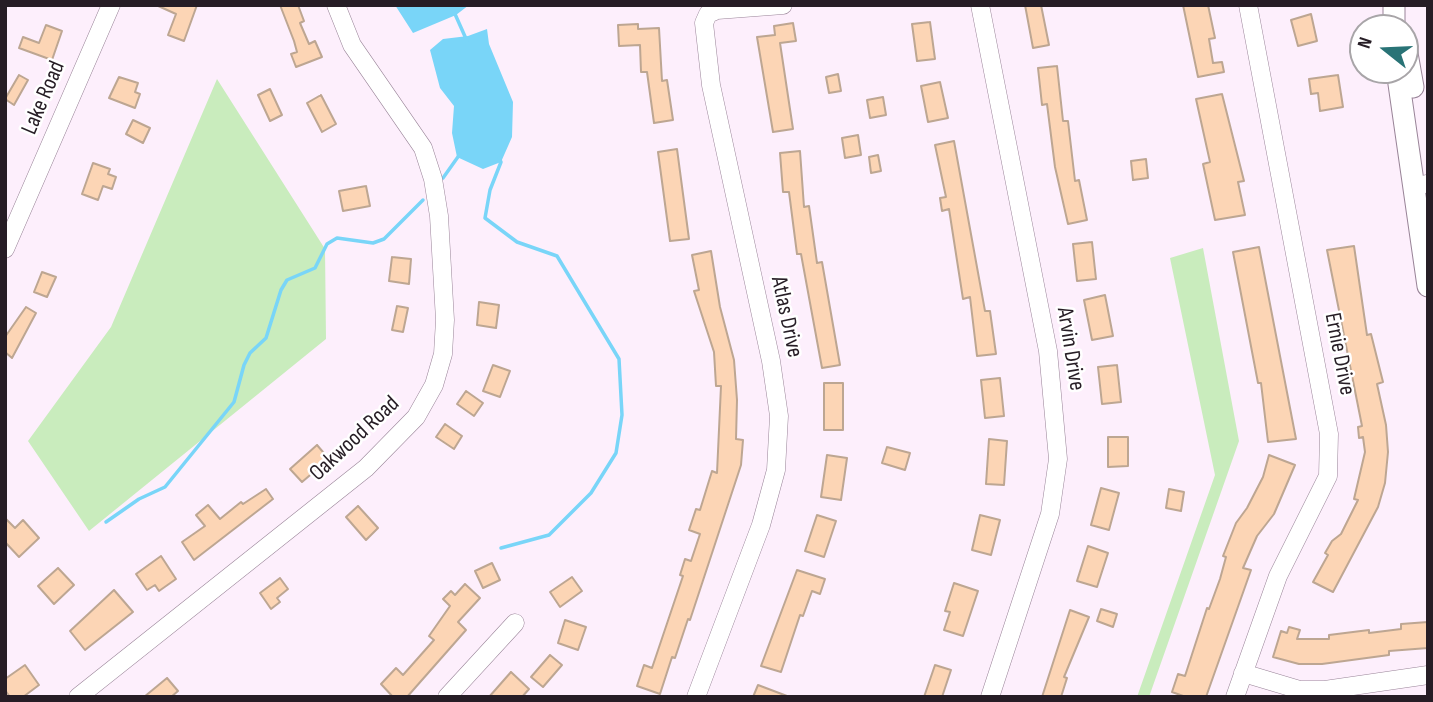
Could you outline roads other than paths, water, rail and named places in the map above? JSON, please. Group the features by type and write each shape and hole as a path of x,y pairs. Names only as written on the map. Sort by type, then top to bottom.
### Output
{"main road":[{"path":"1399,84 1428,286"},
{"path":"1411,84 1427,187"}],"street":[{"name":"Lake Road","path":"5,249 111,5"},
{"name":"Oakwood Road","path":"78,697 366,468 416,417 434,385 443,354 445,320 439,216 433,179 418,139 357,54 336,5"},
{"name":"Atlas Drive","path":"696,697 761,525 776,470 779,416 771,361 711,85 704,23 708,14 717,10 783,5"},
{"name":"Arvin Drive","path":"980,5 1048,351 1058,458 1050,514 990,697"},
{"name":"Ernie Drive","path":"1235,697 1278,576 1328,476 1329,434 1248,5"},
{"path":"447,697 514,623"},
{"path":"1243,673 1300,690 1325,690 1428,675"}],"water":[{"path":"395,5 469,5 456,15 413,33"},
{"path":"487,29 489,44 513,102 512,137 501,162 483,169 457,157 452,133 454,106 440,88 430,50 443,39 468,36"}],"waterway":[{"path":"451,5 467,41"},
{"path":"443,178 460,154"},
{"path":"499,158 501,162 490,190 485,218 517,242 557,256 619,359 622,415 616,453 591,493 549,535 501,548"},
{"path":"106,522 139,499 165,487 234,402 244,365 250,353 266,338 281,290 287,280 315,268 327,244 337,238 373,243 384,239 423,200"}]}
